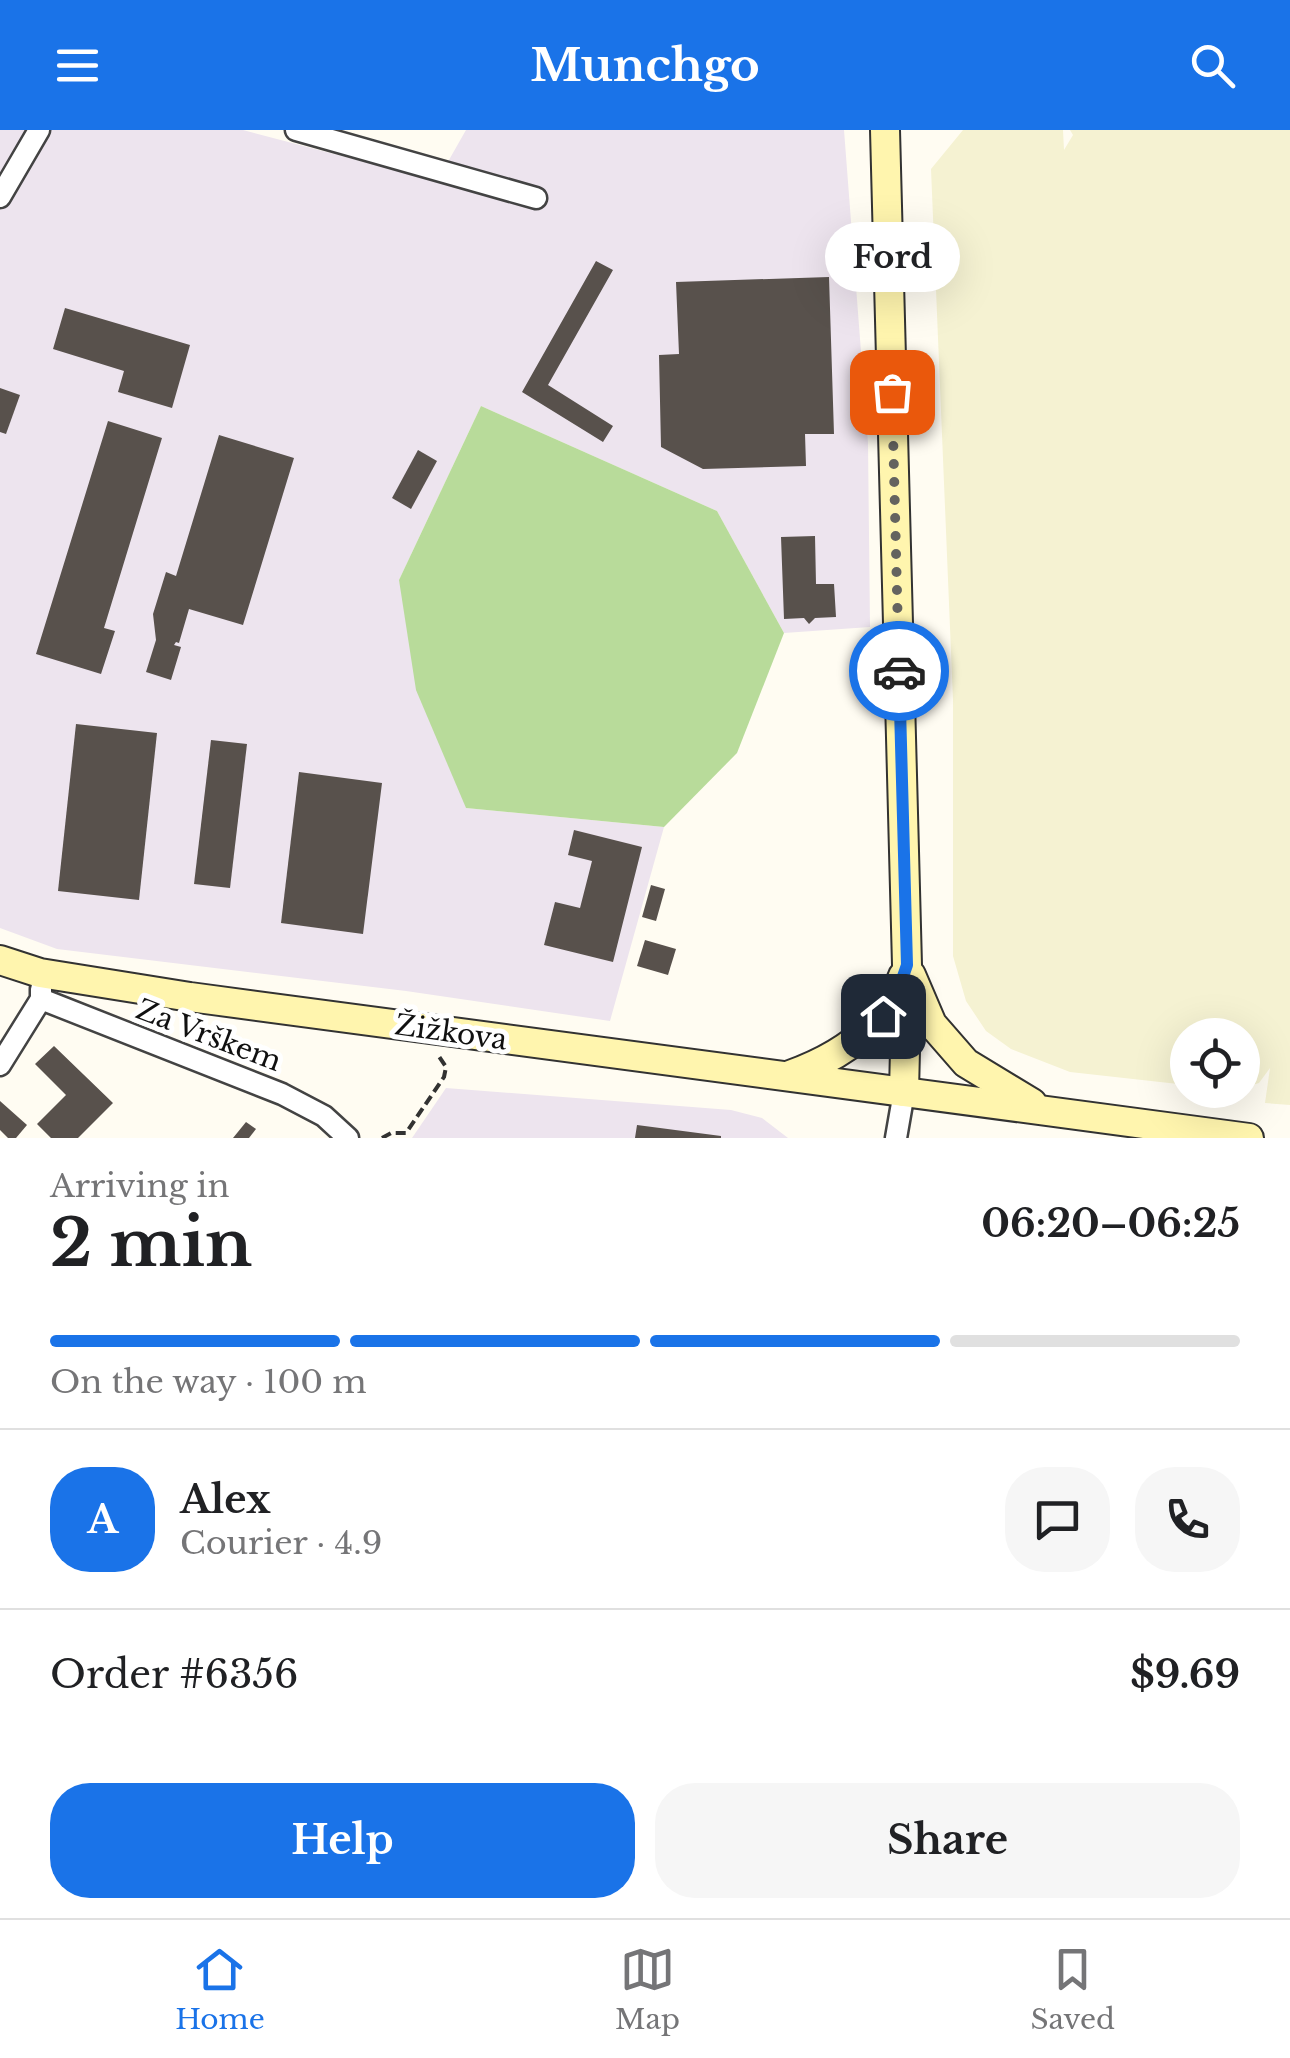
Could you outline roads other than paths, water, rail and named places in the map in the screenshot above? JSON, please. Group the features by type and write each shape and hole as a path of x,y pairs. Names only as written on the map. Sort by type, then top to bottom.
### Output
{"main road":[{"path":"886,130 907,965 904,1092"},
{"name":"Žižkova","path":"0,960 41,986 190,997 1250,1138"},
{"path":"785,1076 818,1065 852,1046 883,1016 907,965"},
{"path":"907,965 932,1024 966,1063 1047,1111"}],"street":[{"path":"0,196 39,130"},
{"path":"296,130 536,198"},
{"path":"0,1064 41,986"},
{"name":"Za Vrškem","path":"41,986 282,1094 324,1116 348,1138"},
{"path":"896,1138 904,1092"}],"place":[{"name":"Ford","path":"892,392"}]}
